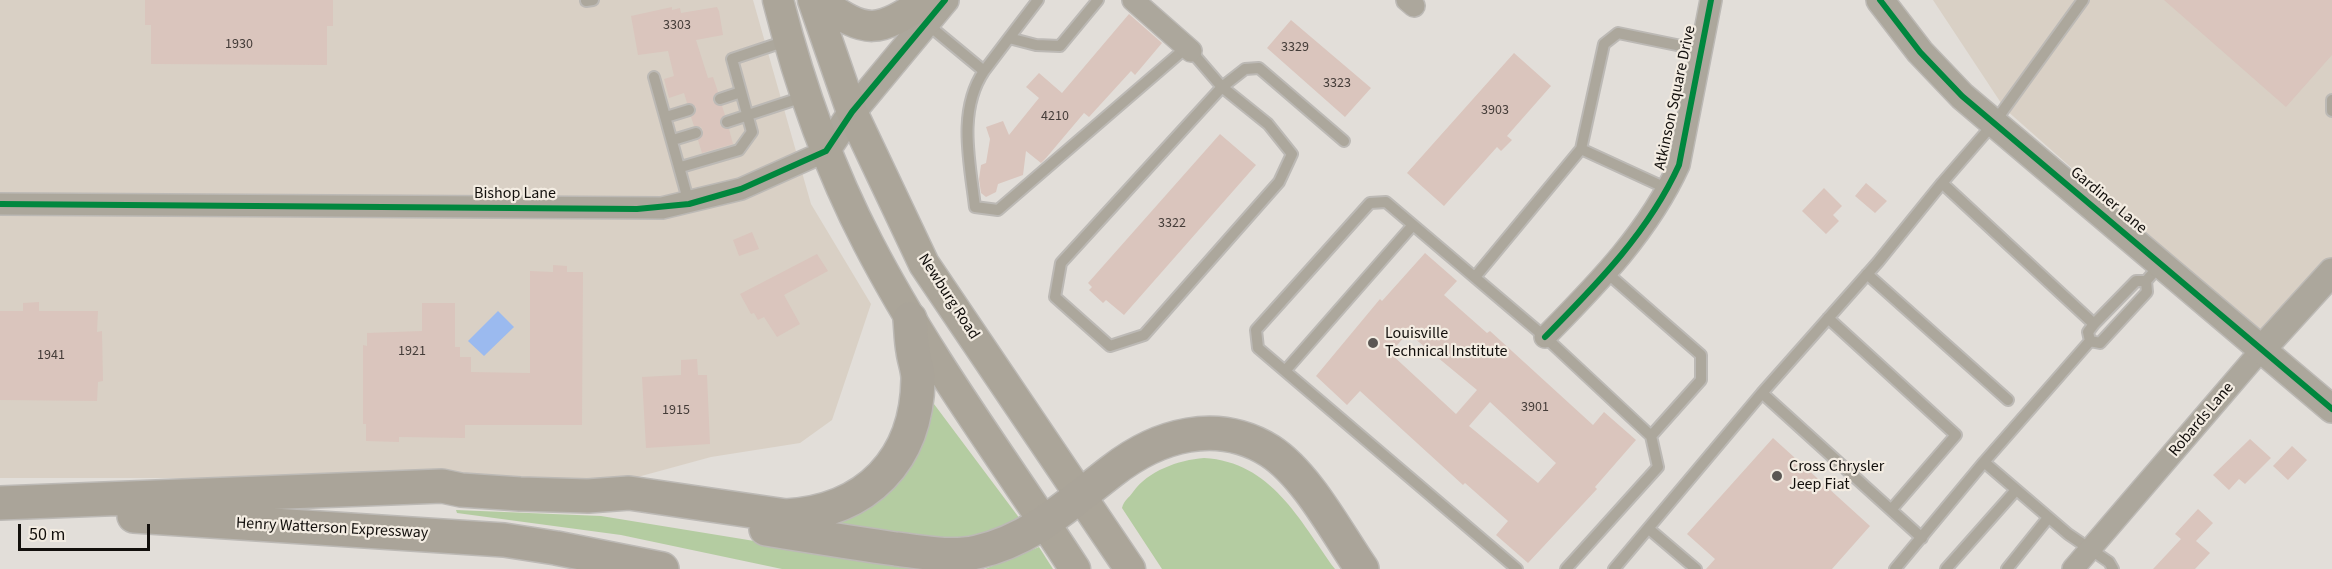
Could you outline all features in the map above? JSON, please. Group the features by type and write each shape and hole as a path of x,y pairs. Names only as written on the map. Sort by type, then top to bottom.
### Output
{"highway":[{"path":"0,504 442,486 461,490 588,496 629,493 786,516 831,509 853,499 885,474 901,452 912,426 918,375 910,319"},
{"path":"588,496 827,540 963,555 1023,537 1045,523 1134,455 1162,440 1200,432 1240,438 1271,452 1299,479 1362,569"},
{"name":"Henry Watterson Expressway","path":"0,504 504,540 662,569"}],"main road":[{"path":"777,0 788,40 826,151 867,242 910,319 1075,569"},
{"name":"Newburg Road","path":"813,0 852,111 924,264 1011,397 1082,495 1130,569"},
{"path":"818,0 847,20 872,27 927,11"}],"street":[{"path":"826,151 852,111 927,11 945,0"},
{"path":"1134,0 1189,49"},
{"name":"Atkinson Square Drive","path":"1545,337 1606,272 1650,220 1668,189 1679,165 1712,0"},
{"name":"Gardiner Lane","path":"1880,0 1920,52 1962,96 1994,123 2154,273 2262,350 2332,409"},
{"name":"Bishop Lane","path":"0,204 637,209 689,204 741,189 826,151"},
{"name":"Robards Lane","path":"2073,569 2332,272"}],"lane":[{"path":"1038,0 976,81 966,128 975,207 998,210 1189,49 1222,87 1268,124 1292,154 1279,182 1144,335 1110,346 1055,297 1061,263 1222,87 1245,69 1259,68 1344,141"},
{"path":"1009,38 1036,45 1060,46 1098,0"},
{"path":"1614,569 1994,123 2083,0"},
{"path":"927,11 984,71"},
{"path":"1475,277 1581,149 1604,44 1618,33 1701,50"},
{"path":"681,168 739,150 752,132 732,59 788,40"},
{"path":"654,77 674,140 689,204"},
{"path":"720,99 741,92"},
{"path":"727,122 807,96"},
{"path":"2332,100 2332,111"},
{"path":"666,117 689,110"},
{"path":"674,140 696,133"},
{"path":"1581,149 1668,189"},
{"path":"1942,183 2094,324"},
{"path":"1517,569 1258,348 1256,330 1370,203 1386,202 1545,337 1651,436 1658,467 1566,569"},
{"path":"1285,371 1413,225"},
{"path":"1606,272 1701,355 1701,380 1651,436"},
{"path":"2090,341 2088,332 2094,324 2136,281 2154,273"},
{"path":"2090,341 2100,344 2147,292 2154,273"},
{"path":"1867,274 2007,400"},
{"path":"2116,302 2127,314"},
{"path":"1828,318 1956,435 1891,510"},
{"path":"1895,569 1984,462 2090,341"},
{"path":"1762,393 1922,538"},
{"path":"1984,462 2048,518 2109,562 2113,569"},
{"path":"1946,569 2016,490"},
{"path":"2007,569 2048,518"},
{"path":"1649,529 1695,569"}],"shaded area":[{"path":"0,0 753,0 811,204 871,304 832,420 800,443 711,457 634,478 0,478"},
{"path":"1933,0 2332,0 2332,267 2265,339 2005,109"}],"green space":[{"path":"931,400 1023,523 979,543 828,527"},
{"path":"1204,458 1228,462 1248,470 1266,482 1296,513 1335,569 1162,569 1122,508 1123,505 1139,485 1155,473 1174,464"},
{"path":"456,510 601,516 926,569 782,569 621,535 457,513"},
{"path":"1039,547 1053,569 985,569"}],"water":[{"path":"498,311 514,327 484,356 468,341"}],"building":[{"path":"145,0 333,0 333,26 327,26 327,65 151,64 151,25 145,25"},
{"path":"2164,0 2332,0 2332,55 2286,107"},
{"path":"672,7 672,10 680,8 681,13 717,7 719,11 723,35 696,40 708,78 713,77 718,92 713,97 713,102 722,106 725,115 720,120 720,125 729,129 733,144 702,153 698,140 703,131 701,127 694,126 691,117 696,112 696,107 687,103 684,93 669,98 664,79 674,76 668,51 638,55 631,16"},
{"path":"1129,14 1162,43 1135,75 1131,71 1089,117 1084,113 1041,163 1026,151 1023,175 998,184 996,192 986,197 981,193 979,179 981,165 986,163 990,139 986,127 1003,121 1009,135 1039,98 1026,87 1039,73 1062,93"},
{"path":"1291,20 1371,88 1345,117 1267,48"},
{"path":"1514,53 1551,86 1507,136 1512,140 1501,151 1497,147 1444,206 1407,173"},
{"path":"1220,134 1256,165 1124,315 1106,300 1103,303 1089,290 1092,287 1088,283"},
{"path":"1866,183 1887,201 1875,213 1855,196"},
{"path":"1824,188 1842,206 1833,215 1839,221 1826,234 1802,211"},
{"path":"752,232 759,249 739,256 733,240"},
{"path":"1425,253 1457,281 1444,295 1487,333 1490,331 1593,425 1604,412 1636,440 1595,487 1597,489 1528,563 1496,535 1508,521 1465,483 1463,485 1360,391 1347,405 1316,376 1380,299 1382,301","holes":["1408,333 1477,390 1456,414 1390,353","1490,402 1556,463 1538,483 1469,426"]},
{"path":"817,254 828,271 784,295 800,324 777,337 764,317 758,320 754,313 751,314 740,294"},
{"path":"553,265 567,266 567,272 583,272 582,425 465,425 465,438 399,437 399,442 366,441 366,424 363,424 363,345 367,346 367,333 422,331 422,303 455,303 455,347 460,347 460,357 471,357 471,372 530,373 530,271 553,272"},
{"path":"39,302 39,311 98,311 97,332 102,331 103,381 98,382 97,401 0,400 0,311 23,311 23,303"},
{"path":"697,359 698,375 707,375 710,444 646,448 642,377 681,375 681,360"},
{"name":"Cross Chrysler Jeep Fiat","path":"1773,438 1870,526 1832,569 1706,569 1715,559 1687,534"},
{"path":"2250,439 2271,458 2245,484 2239,479 2229,490 2213,475"},
{"path":"2292,446 2307,460 2288,480 2273,466"},
{"path":"2198,509 2213,523 2196,541 2210,553 2195,569 2153,569 2181,539 2175,534"}],"cycle path":[{"path":"0,204 637,209 689,204 741,189 826,151 852,112 945,0"},
{"path":"1545,337 1620,257 1652,213 1679,165 1711,0"},
{"path":"1880,0 1920,52 1962,96 2332,409"}],"place":[{"name":"Louisville Technical Institute","path":"1373,343"},
{"name":"Cross Chrysler Jeep Fiat","path":"1777,476"}]}
